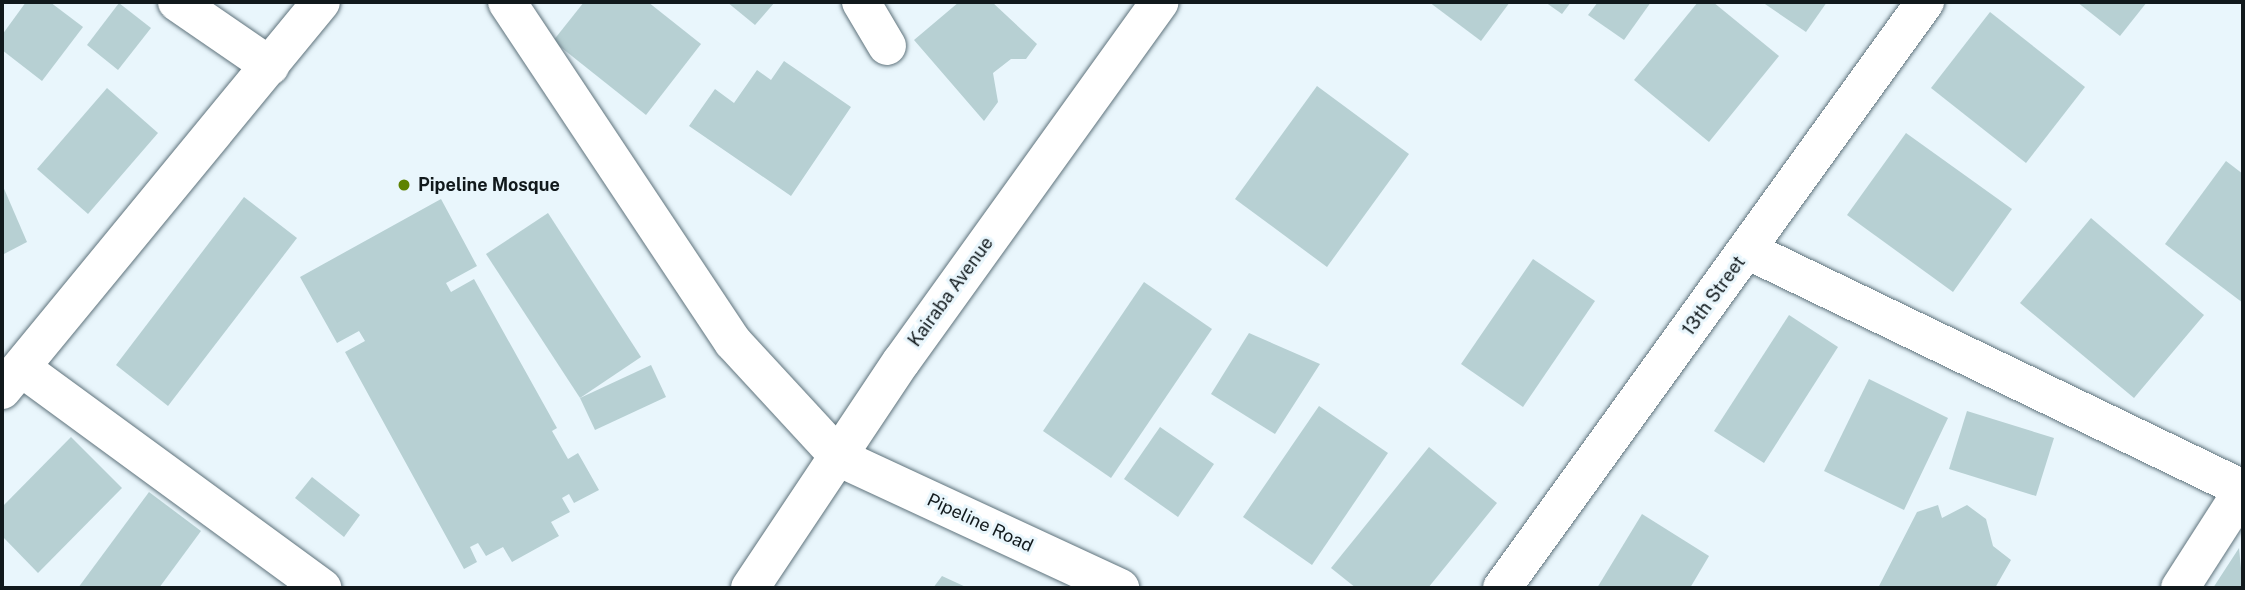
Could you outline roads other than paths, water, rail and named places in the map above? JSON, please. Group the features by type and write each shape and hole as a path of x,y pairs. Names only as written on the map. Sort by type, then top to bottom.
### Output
{"street":[{"path":"177,2 270,66"},
{"path":"321,2 12,380 322,588"},
{"path":"507,2 733,342 840,458"},
{"path":"861,2 887,46"},
{"name":"Kairaba Avenue","path":"750,588 840,458 901,362 1160,2"},
{"name":"13th Street","path":"1502,588 1925,2"},
{"path":"1747,250 2243,489 2179,588"},
{"name":"Pipeline Road","path":"840,458 1120,588"}],"place":[{"name":"Pipeline Mosque","path":"404,185"}]}
